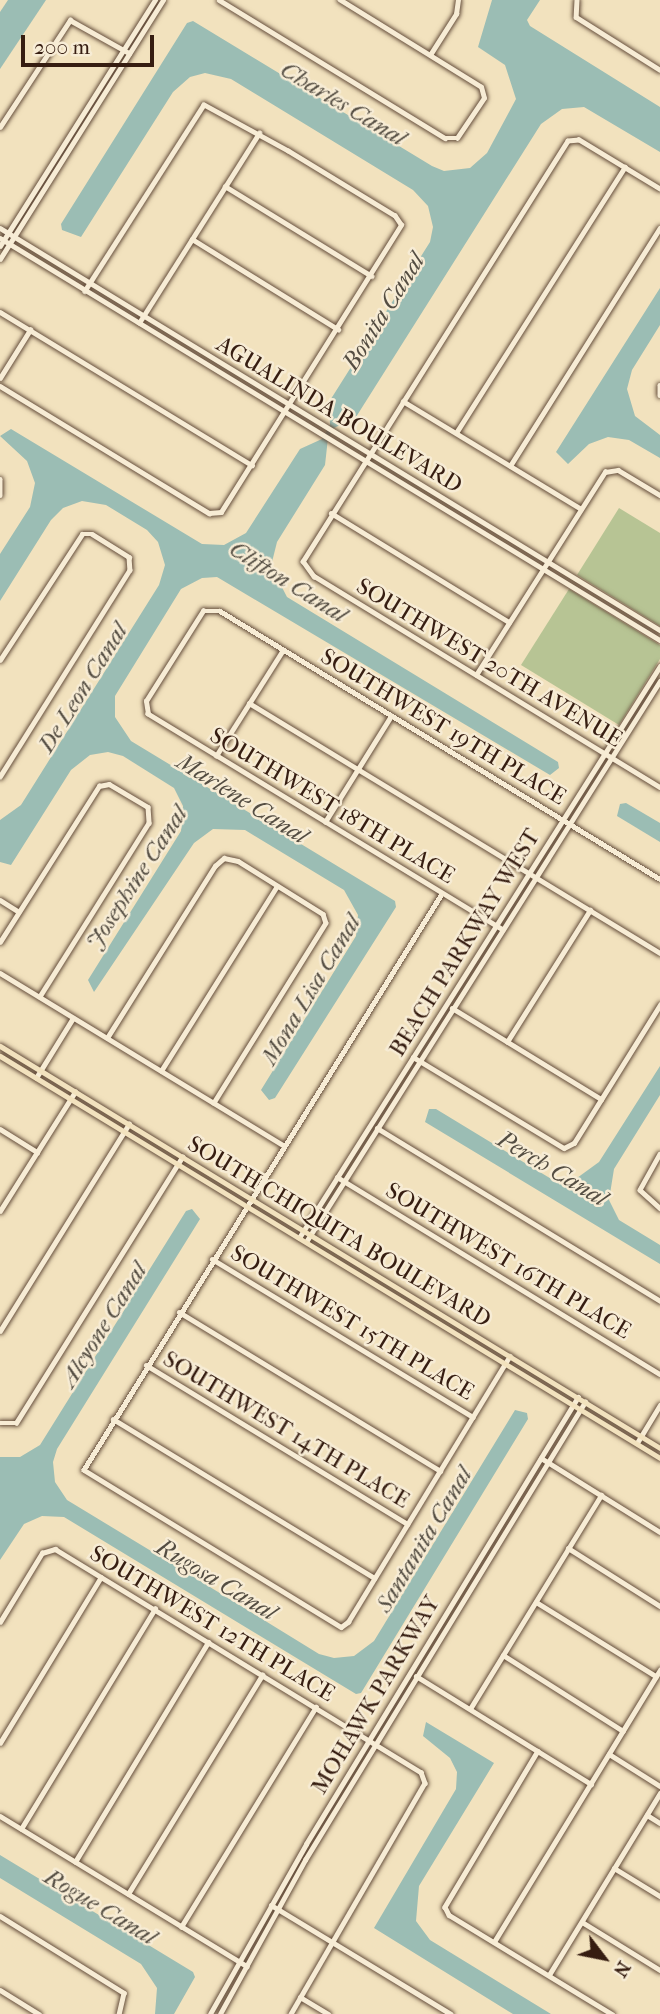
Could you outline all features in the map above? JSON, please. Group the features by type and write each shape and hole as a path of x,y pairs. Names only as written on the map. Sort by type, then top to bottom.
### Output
{"main road":[{"name":"SOUTH CHIQUITA BOULEVARD","path":"0,1046 660,1448"},
{"name":"SOUTH CHIQUITA BOULEVARD","path":"0,1056 660,1458"}],"street":[{"path":"0,246 155,0"},
{"path":"0,259 163,0"},
{"path":"219,0 452,140 461,135 484,91 340,0"},
{"path":"577,0 573,12 660,70"},
{"path":"430,55 458,3"},
{"path":"0,127 70,20 129,53"},
{"path":"0,386 215,514 225,507 252,466 372,276 401,225 395,216 258,133 204,105 85,290"},
{"path":"139,323 258,133"},
{"path":"509,622 331,513 563,147 573,139 660,189"},
{"path":"456,433 625,167"},
{"path":"225,186 372,276"},
{"name":"AGUALINDA BOULEVARD","path":"0,228 660,631"},
{"path":"510,466 660,228"},
{"name":"AGUALINDA BOULEVARD","path":"2,239 660,640"},
{"path":"192,239 338,329"},
{"path":"0,312 252,466"},
{"path":"0,378 30,330"},
{"path":"659,394 660,385"},
{"path":"403,401 581,509"},
{"path":"476,675 608,469 618,470 660,495"},
{"path":"0,495 1,481"},
{"name":"SOUTHWEST 20TH AVENUE","path":"331,513 303,566 660,787"},
{"path":"0,660 82,534 92,534 131,562 0,777"},
{"name":"SOUTHWEST 19TH PLACE","path":"145,710 146,701 207,608 220,611 660,879"},
{"path":"216,756 283,650"},
{"name":"BEACH PARKWAY WEST","path":"299,1238 660,666"},
{"name":"BEACH PARKWAY WEST","path":"306,1242 660,681"},
{"path":"249,702 660,953"},
{"name":"SOUTHWEST 18TH PLACE","path":"145,710 503,930"},
{"path":"325,822 391,716"},
{"path":"0,942 104,783 151,812 149,823 40,997"},
{"path":"107,1038 223,858 233,859 326,918 325,928 214,1103"},
{"path":"161,1070 277,886"},
{"path":"442,894 146,1365 84,1471 341,1627 375,1578 510,1356"},
{"path":"0,900 19,912"},
{"path":"507,1042 590,910"},
{"path":"0,972 283,1145"},
{"path":"446,1004 601,1099"},
{"path":"413,1057 564,1148 574,1143 660,1005"},
{"path":"36,1077 73,1018"},
{"path":"1,1206 75,1091"},
{"path":"0,1331 128,1124"},
{"path":"371,1124 660,1301"},
{"path":"0,1129 37,1152"},
{"path":"660,1154 641,1185 641,1195 660,1208"},
{"path":"0,1423 12,1426 182,1157"},
{"name":"SOUTHWEST 16TH PLACE","path":"337,1177 660,1374"},
{"name":"SOUTHWEST 15TH PLACE","path":"212,1259 473,1417"},
{"path":"179,1312 440,1471"},
{"name":"SOUTHWEST 14TH PLACE","path":"146,1365 408,1524"},
{"name":"MOHAWK PARKWAY","path":"210,2014 369,1740 578,1397"},
{"name":"MOHAWK PARKWAY","path":"219,2014 376,1744 585,1402"},
{"path":"636,1443 660,1405"},
{"path":"113,1419 375,1578"},
{"path":"541,1458 660,1532"},
{"path":"470,1709 601,1495"},
{"name":"SOUTHWEST 12TH PLACE","path":"0,1622 49,1548 316,1707 425,1778 331,1941"},
{"path":"568,1548 660,1606"},
{"path":"0,1743 101,1577"},
{"path":"536,1602 656,1676"},
{"path":"21,1829 155,1609"},
{"path":"75,1862 208,1642"},
{"path":"503,1655 623,1731"},
{"path":"494,1942 660,1670"},
{"path":"410,1672 591,1784"},
{"path":"128,1894 262,1675"},
{"path":"181,1927 316,1707"},
{"path":"538,1751 446,1907 449,1915 612,2014"},
{"path":"609,1754 660,1786"},
{"path":"548,1975 660,1793"},
{"path":"647,1815 660,1823"},
{"path":"0,1816 247,1966"},
{"path":"614,1868 660,1896"},
{"path":"271,1905 451,2014"},
{"path":"0,1916 124,1993 119,2014"},
{"path":"582,1922 660,1970"},
{"path":"291,2014 331,1941"},
{"path":"0,1990 39,2014"},
{"path":"300,1997 328,2014"}],"green space":[{"path":"619,508 660,533 660,626 577,575"},
{"path":"569,589 660,645 660,659 619,725 521,665"}],"water":[{"path":"8,0 46,0 0,69 0,12"},
{"path":"492,0 540,0 527,20 530,26 660,107 660,152 584,107 562,109 541,124 356,417 334,428 328,438 325,465 277,542 271,566 287,597 558,762 559,768 550,775 217,577 202,578 181,589 115,696 115,717 131,741 395,901 396,907 275,1098 269,1100 261,1090 356,936 358,915 344,890 245,830 213,829 194,843 94,992 88,980 181,831 183,806 174,788 123,756 108,752 90,755 71,770 11,865 0,862 0,820 21,805 159,585 165,565 158,542 147,530 106,505 82,501 63,508 51,520 0,601 0,554 30,507 35,483 27,461 0,436 11,429 202,544 224,545 246,533 300,449 322,439 330,425 329,402 430,242 433,227 428,206 413,190 231,79 205,73 190,77 173,92 81,237 62,230 61,224 187,23 193,21 432,166 444,171 470,168 487,153 516,99 505,65 478,47"},
{"path":"660,288 660,325 632,370 627,389 635,416 660,435 660,458 629,440 608,437 589,444 568,464 556,452"},
{"path":"626,803 660,823 660,842 617,816 620,804"},
{"path":"660,1066 660,1095 614,1169 609,1200 619,1220 660,1245 660,1264 425,1122 429,1109 436,1109 553,1180 577,1178 599,1162"},
{"path":"192,1209 200,1219 57,1449 53,1462 55,1482 67,1500 319,1654 334,1658 354,1656 374,1641 515,1410 527,1413 528,1419 361,1693 356,1694 64,1517 42,1516 24,1524 0,1560 0,1457 20,1457 40,1445 186,1211"},
{"path":"426,1722 494,1763 419,1886 416,1921 430,1940 551,2014 513,2014 374,1928 456,1789 457,1772 450,1758 423,1736"},
{"path":"0,1855 193,1972 195,1977 174,2014 155,2014 157,1988 141,1964 0,1878"}],"water label":[{"name":"Charles Canal","path":"343,104"},
{"name":"Bonita Canal","path":"384,312"},
{"name":"Clifton Canal","path":"288,582"},
{"name":"De Leon Canal","path":"83,688"},
{"name":"Marlene Canal","path":"242,799"},
{"name":"Josephine Canal","path":"137,878"},
{"name":"Mona Lisa Canal","path":"311,990"},
{"name":"Perch Canal","path":"552,1169"},
{"name":"Alcyone Canal","path":"104,1325"},
{"name":"Santanita Canal","path":"424,1540"},
{"name":"Rugosa Canal","path":"216,1580"},
{"name":"Rogue Canal","path":"100,1907"}]}
